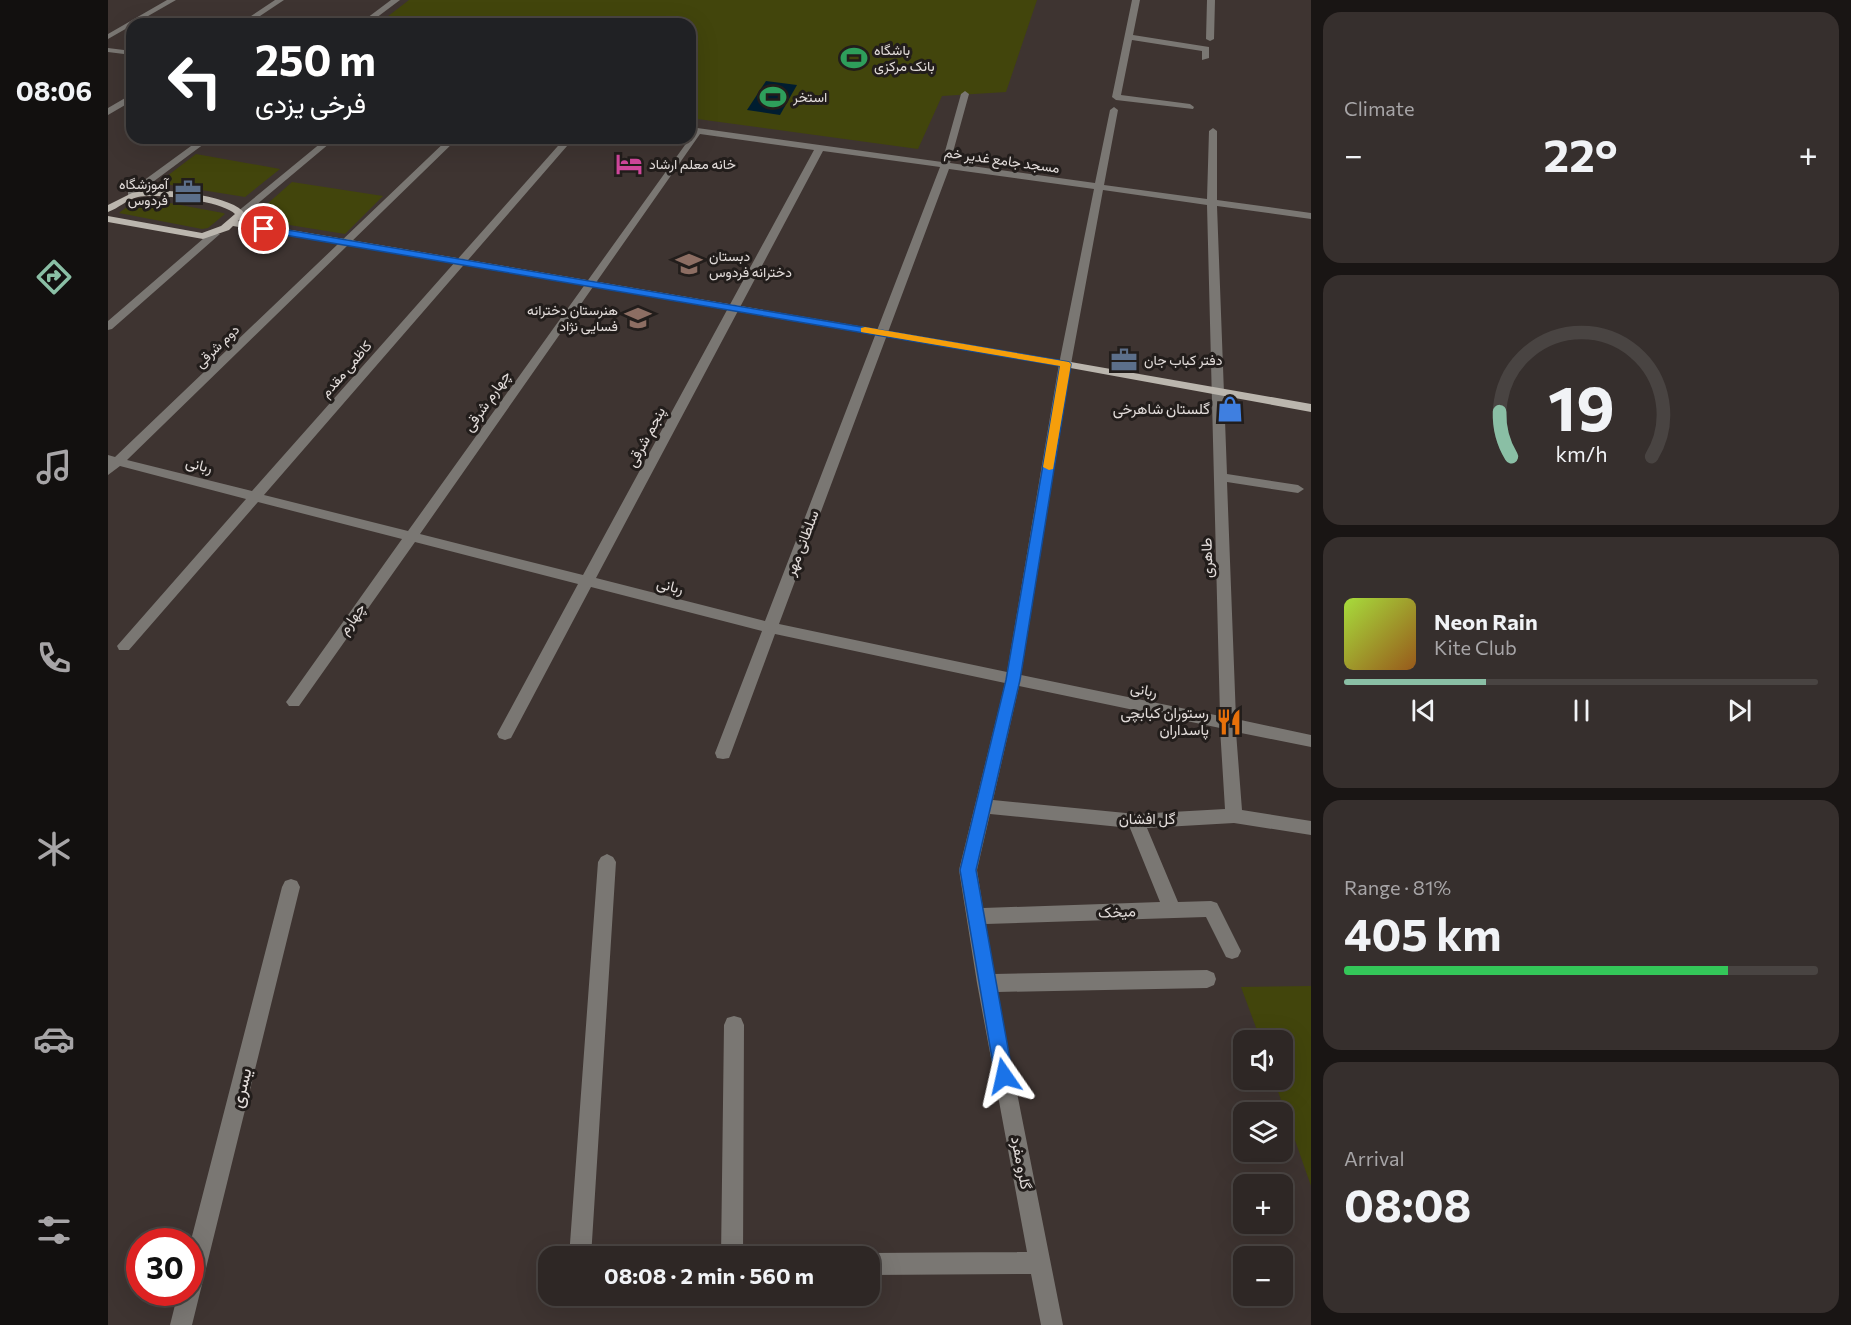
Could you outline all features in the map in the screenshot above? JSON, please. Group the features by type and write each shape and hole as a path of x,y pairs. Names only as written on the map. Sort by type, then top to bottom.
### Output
{"main road":[{"path":"108,194 155,192 228,205 240,213 231,223 215,234 189,236 108,219"},
{"path":"108,209 130,194"},
{"path":"231,223 1065,364 1311,408"}],"street":[{"path":"141,18 172,0"},
{"path":"252,18 280,0"},
{"path":"371,18 396,0"},
{"path":"1136,0 1116,97 1190,107"},
{"path":"1210,39 1211,0"},
{"path":"108,37 126,27"},
{"path":"1128,37 1206,49 1205,58"},
{"path":"108,50 126,52"},
{"name":"سلطانی مهر","path":"723,753 945,166 965,94"},
{"path":"108,112 126,100"},
{"name":"گلرو مفرد","path":"1052,1325 986,982 968,870 1013,680 1065,364 1114,110"},
{"name":"مسجد جامع غدیر خم","path":"696,131 1311,216"},
{"name":"طاهری","path":"1213,131 1212,203 1228,723 1234,816"},
{"path":"130,194 199,144"},
{"path":"240,213 325,144"},
{"name":"دوم شرقی","path":"111,464 448,144"},
{"name":"کاظمی مقدم","path":"124,646 565,144"},
{"name":"چهارم شرقی","path":"411,536 590,284 685,144"},
{"name":"پنجم شرقی","path":"505,734 820,148"},
{"path":"108,327 215,234"},
{"name":"ربانی","path":"111,464 255,496 770,628 1311,741"},
{"path":"1221,477 1298,489"},
{"name":"چهارم","path":"294,702 411,536"},
{"name":"گل افشان","path":"983,806 1136,821 1234,816 1311,828"},
{"path":"1136,821 1172,910"},
{"path":"581,1246 607,862"},
{"name":"یسری","path":"204,1235 291,887"},
{"name":"میخک","path":"975,916 1211,909 1232,951"},
{"path":"986,982 1207,979"},
{"path":"732,1246 734,1024"},
{"path":"880,1264 1041,1263"},
{"name":"یسری","path":"182,1325 186,1306"}],"shaded area":[{"name":"باشگاه بانک مرکزی","path":"409,0 1037,0 1006,92 942,96 918,149 696,119 696,18 386,18"},
{"path":"196,154 280,169 245,197 158,183"},
{"path":"292,182 383,196 345,234 271,222 276,211 266,205"},
{"path":"143,198 225,214 208,228 202,229 119,213 137,199"},
{"path":"1311,986 1311,1186 1293,1134 1293,1102 1282,1102 1277,1090 1293,1090 1293,1030 1257,1030 1241,987"}],"water":[{"name":"استخر","path":"766,81 797,85 780,115 747,110"}],"slow traffic":[{"path":"865,330 1065,364 1049,467"}],"place":[{"name":"باشگاه بانک مرکزی","path":"854,58"},
{"name":"استخر","path":"773,97"},
{"name":"خانه معلم ارشاد","path":"629,164"},
{"name":"آموزشگاه فردوس","path":"188,192"},
{"name":"دبستان دخترانه فردوس","path":"689,264"},
{"name":"هنرستان دخترانه فسایی نژاد","path":"638,318"},
{"name":"دفتر کباب جان","path":"1124,360"},
{"name":"گلستان شاهرخى","path":"1230,409"},
{"name":"رستوران کبابچی پاسداران","path":"1229,722"}],"route":[{"path":"264,229 1065,364 1013,680 968,870 1004,1076"}]}
